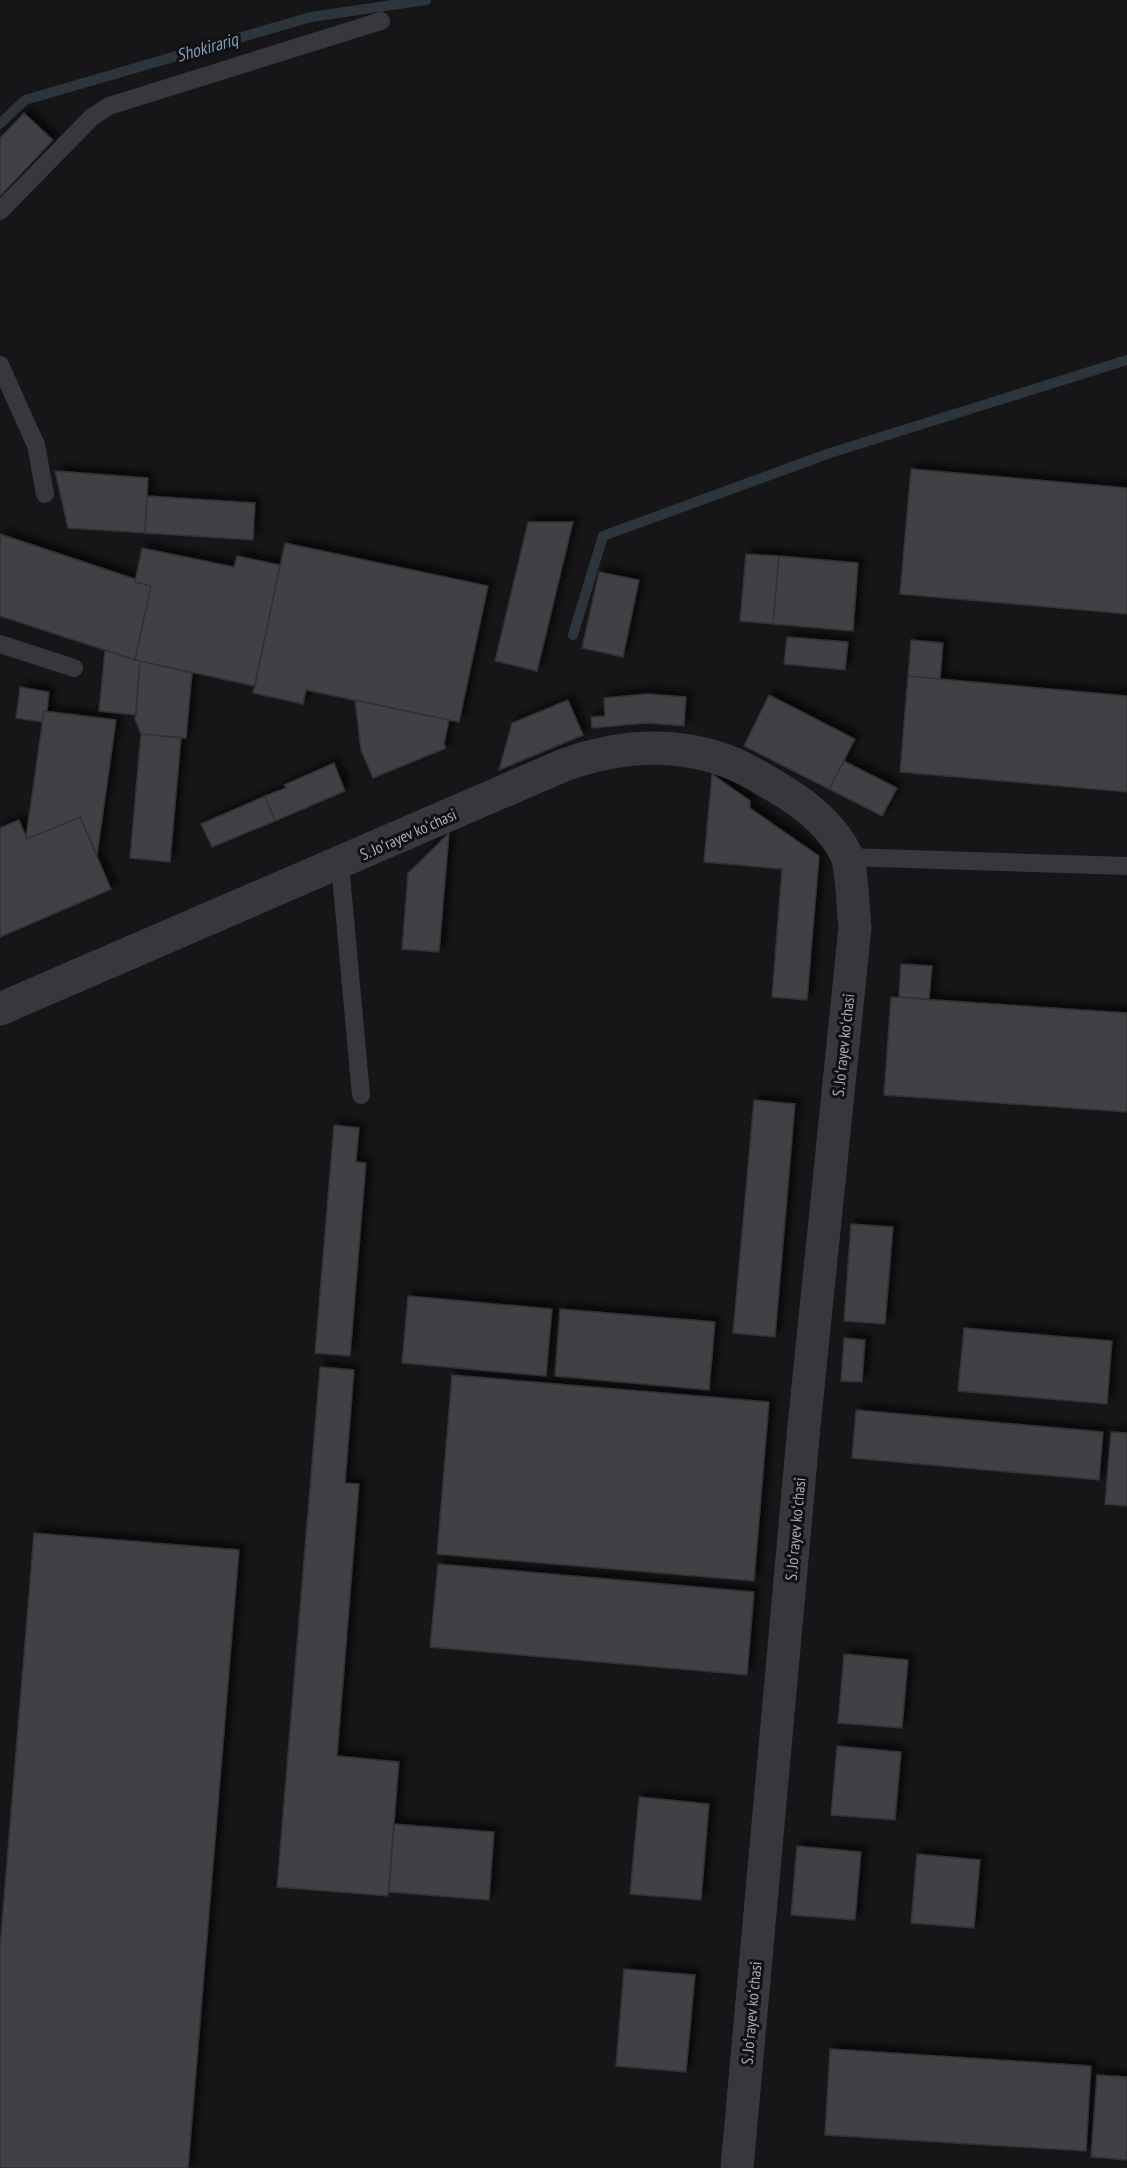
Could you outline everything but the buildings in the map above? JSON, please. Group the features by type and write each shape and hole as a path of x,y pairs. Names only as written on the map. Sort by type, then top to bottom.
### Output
{"street":[{"name":"S. Joʻrayev koʻchasi","path":"0,1009 573,762 622,749 662,748 701,752 735,764 792,796 835,834 847,857 855,927 804,1426 737,2168"}],"lane":[{"path":"0,211 92,117 109,106 381,21"},
{"path":"0,365 36,445 45,494"},
{"path":"0,644 74,668"},
{"path":"847,857 1127,866"},
{"path":"340,864 361,1095"}],"waterway":[{"name":"Shokirariq","path":"0,124 25,100 311,17 426,0"},
{"path":"573,635 603,536 830,453 1127,360"}]}
